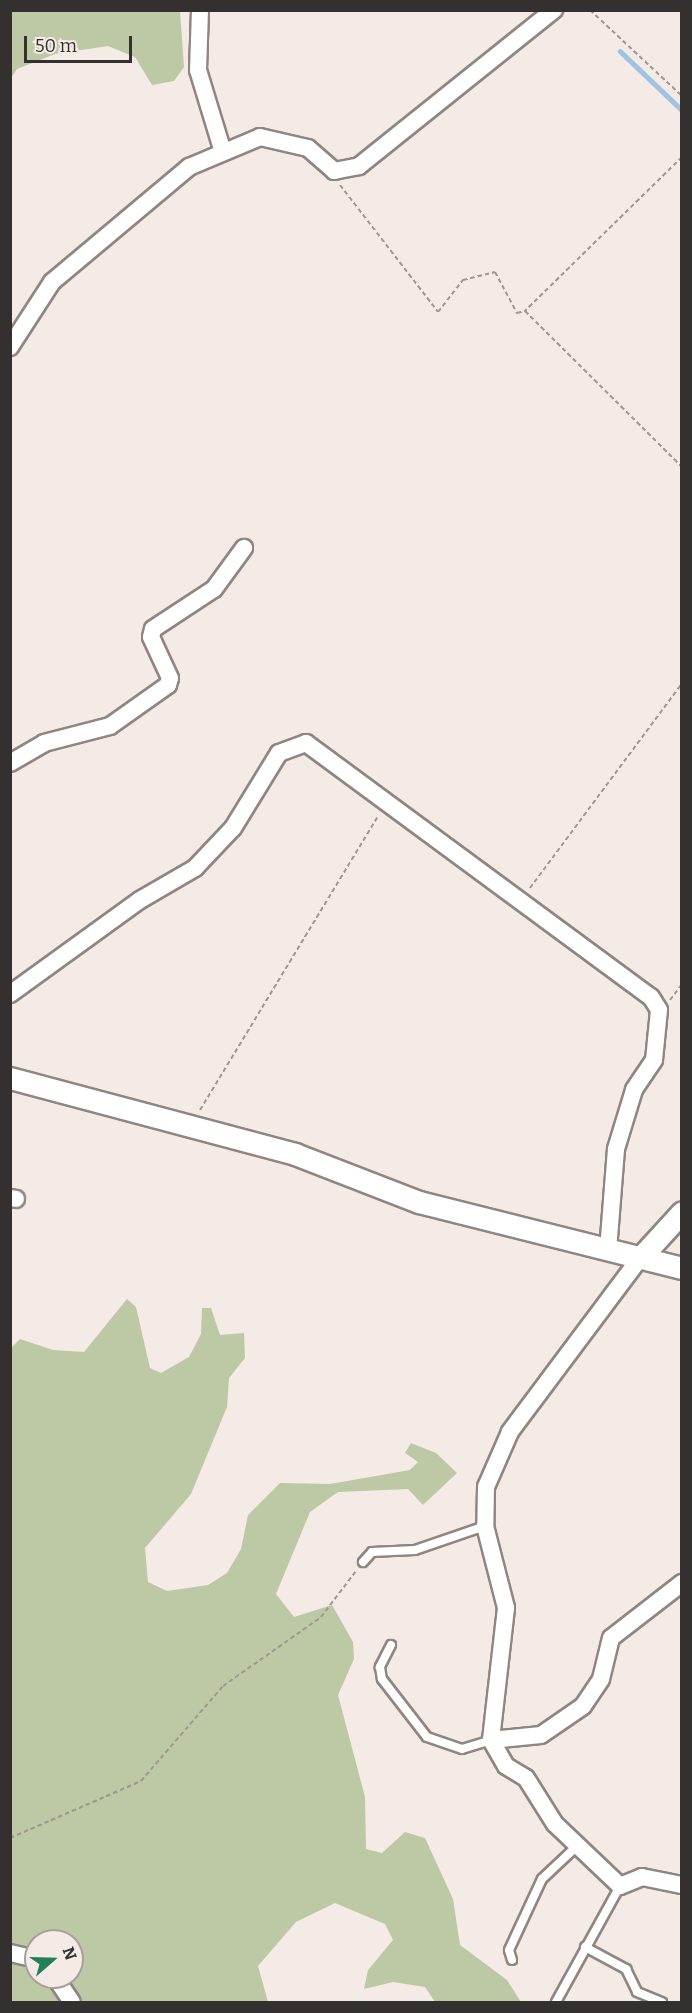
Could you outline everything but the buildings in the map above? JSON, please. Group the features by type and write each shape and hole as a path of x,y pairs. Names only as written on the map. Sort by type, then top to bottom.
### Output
{"street":[{"path":"200,10 198,70 222,149"},
{"path":"10,347 52,282 79,255 189,167 222,149 260,137 285,139 308,148 334,171 359,166 554,10"},
{"path":"10,763 44,743 111,726 168,685 170,678 151,637 153,629 214,589 244,548"},
{"path":"10,994 140,900 195,868 234,828 261,778 293,744 306,742 651,997 659,1010 654,1060 634,1090 616,1149 608,1251"},
{"path":"10,1078 295,1154 419,1202 681,1268"},
{"path":"681,1212 640,1258 498,1452 486,1487 485,1526 506,1608 491,1740 506,1766 526,1778 576,1847 620,1886 642,1877 681,1885"},
{"path":"491,1740 541,1735 583,1706 602,1679 611,1638 681,1583"},
{"path":"63,1989 72,2002"}],"lane":[{"path":"363,1562 372,1552 415,1550 485,1526"},
{"path":"391,1645 380,1667 382,1679 427,1737 462,1749 491,1740"},
{"path":"512,1960 508,1950 542,1879 576,1847"},
{"path":"556,2002 620,1886"},
{"path":"585,1947 626,1969 637,1992 662,2002"}],"path":[{"path":"590,10 681,96"},
{"path":"334,171 438,312 463,280 495,272 517,313 525,310 681,157"},
{"path":"525,310 681,467"},
{"path":"521,900 681,683"},
{"path":"195,1127 197,1115 386,802"},
{"path":"10,1838 141,1781 223,1686 321,1617 363,1562"}],"green space":[{"path":"11,10 180,11 184,67 174,81 152,85 135,57 108,46 55,54 17,69 11,78"},
{"path":"127,1299 136,1307 150,1368 161,1373 189,1357 201,1334 202,1308 211,1308 220,1335 244,1333 245,1358 229,1378 227,1407 191,1494 145,1548 148,1582 167,1591 208,1585 227,1573 241,1549 248,1515 280,1483 330,1484 410,1470 418,1462 405,1453 411,1443 436,1453 457,1473 423,1505 408,1489 338,1492 310,1512 276,1594 294,1617 332,1605 353,1642 354,1659 338,1695 365,1797 366,1849 382,1853 405,1832 425,1838 453,1899 460,1945 507,1980 521,2002 435,2002 425,1987 393,1982 364,1989 368,1970 393,1940 385,1924 335,1903 296,1922 258,1966 268,2002 11,2002 10,1349 20,1339 53,1350 84,1352"}],"waterway":[{"path":"620,51 682,110"}]}
